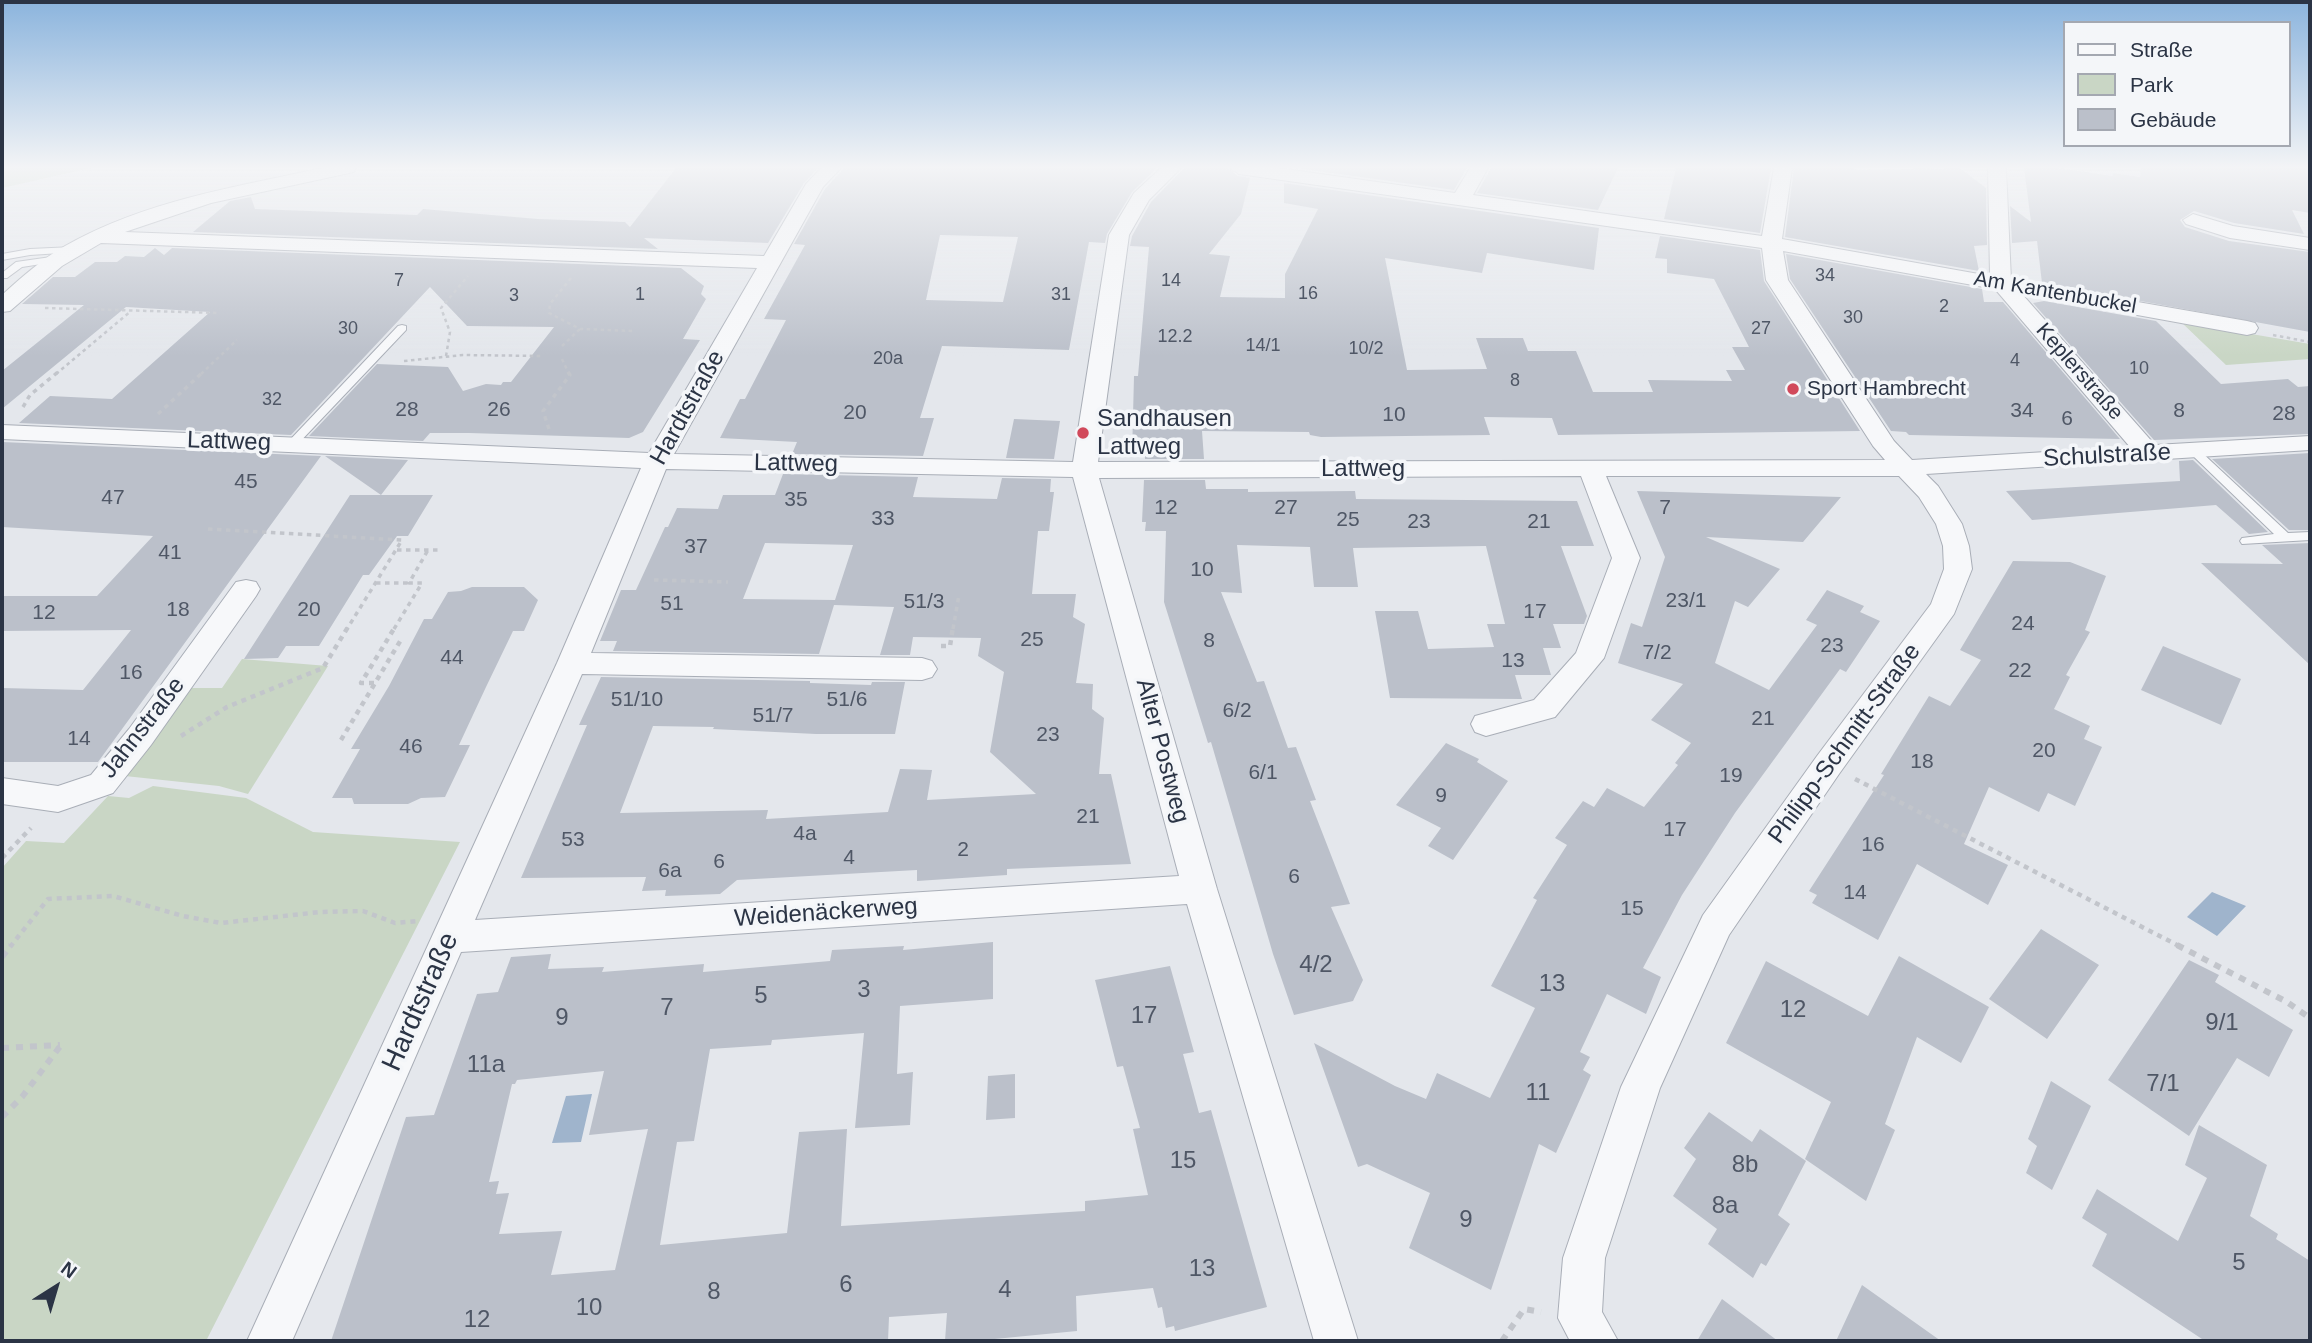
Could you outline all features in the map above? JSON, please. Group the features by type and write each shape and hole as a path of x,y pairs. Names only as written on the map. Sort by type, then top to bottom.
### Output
{"street":[{"path":"2,306 65,255 114,231"},
{"name":"Hardtstraße","path":"269,1341 572,663 657,461 789,231"},
{"name":"Alter Postweg","path":"1122,231 1084,470 1200,890 1336,1341"},
{"name":"Am Kantenbuckel","path":"1684,231 1771,243 2247,328"},
{"name":"Philipp-Schmitt-Straße","path":"1596,1341 1580,1318 1584,1258 1641,1087 1716,926 1828,765 1944,607 1958,569 1956,546 1949,524 1929,492 1903,468 1885,446 1777,280 1771,243 1773,231"},
{"path":"1999,231 2001,283"},
{"path":"2226,231 2310,244"},
{"path":"97,237 772,262"},
{"name":"Keplerstraße","path":"2001,283 2149,453"},
{"name":"Lattweg","path":"2,432 657,461 1084,470 1903,468"},
{"name":"Schulstraße","path":"1903,468 2310,443"},
{"path":"1486,724 1544,709 1589,659 1626,558 1590,468"},
{"name":"Jahnstraße","path":"2,792 58,799 102,784 140,737 246,589"},
{"path":"572,663 922,669"},
{"name":"Weidenäckerweg","path":"454,929 1200,890"}],"lane":[{"path":"2,257 30,252 65,255"},
{"path":"4,276 19,264 65,255"},
{"path":"291,445 402,328"},
{"path":"2194,451 2285,537"},
{"path":"2246,541 2310,536"}],"path":[{"path":"446,356 453,341 450,326 441,308 489,251"},
{"path":"589,255 550,304 549,313 580,328 635,331"},
{"path":"41,308 219,313"},
{"path":"18,412 25,406 30,395 131,310"},
{"path":"562,346 580,328"},
{"path":"2247,328 2254,332 2310,342"},
{"path":"133,438 237,340"},
{"path":"363,370 407,360 446,356 542,356"},
{"path":"537,456 546,442 550,428 543,411 570,375 562,359"},
{"path":"140,737 184,736 227,706 323,668 402,540 208,529"},
{"path":"396,550 441,550"},
{"path":"409,583 428,550"},
{"path":"654,580 728,582"},
{"path":"374,683 361,683 422,583 376,583"},
{"path":"922,669 925,646 950,646 959,596"},
{"path":"341,740 402,638"},
{"path":"1828,765 2287,1002 2310,1018"},
{"path":"2,957 48,899 113,896 183,916 221,923 320,912 363,911 395,923 454,929"},
{"path":"2,1048 61,1045 22,1097 2,1117"},
{"path":"1502,1341 1524,1309"}],"green space":[{"path":"2181,322 2310,344 2310,359 2226,365"},
{"path":"242,659 328,666 248,794 219,786 125,776 191,688 222,688"},
{"path":"153,786 246,798 313,832 460,842 206,1341 2,1341 2,868 26,841 64,843 108,796 129,798"}],"water":[{"path":"2212,892 2246,906 2217,936 2187,917"},
{"path":"592,1094 581,1142 552,1143 566,1096"}],"building":[{"path":"775,231 768,243 644,238 658,249 193,232"},
{"path":"802,231 1109,231 1105,243 1089,242 1069,350 942,346 920,418 934,418 923,456 792,454 797,442 720,438 740,399 745,399 786,320 764,319 805,245 794,244","holes":["940,235 1018,237 1003,302 926,300"]},
{"path":"1135,231 1228,231 1209,254 1230,256 1220,297 1285,298 1285,274 1307,231 1599,231 1594,270 1487,253 1482,273 1385,258 1407,370 1487,369 1476,338 1523,338 1528,351 1576,351 1593,392 1653,392 1648,380 1732,381 1726,370 1745,370 1732,347 1749,347 1714,279 1667,273 1667,259 1655,258 1660,236 1760,250 1764,281 1860,431 1558,435 1552,418 1484,417 1490,435 1321,437 1310,435 1309,432 1202,431 1204,459 1145,459 1145,456 1132,456 1134,376 1138,376 1149,247 1130,246"},
{"path":"1786,231 1987,231 1987,245 1974,246 1979,271 1785,237"},
{"path":"2011,231 2197,231 2229,241 2310,252 2310,332 2042,283 2037,241 2012,243"},
{"path":"2283,231 2302,231 2304,234"},
{"path":"155,248 164,255 172,248 681,268 704,286 701,294 706,299 683,339 700,340 643,432 629,438 430,433 423,441 309,436 377,364 448,367 463,391 486,384 501,385 503,382 511,382 554,327 467,326 430,287 291,435 19,423 50,396 112,399 210,312 126,307 2,409 2,371 84,305 22,304 53,277 75,277 95,262 117,262 125,256 144,257"},
{"path":"1786,254 1982,289 1984,302 2003,302 2120,439 1909,435 1906,432 1891,431 1790,279"},
{"path":"2044,301 2156,321 2221,384 2288,379 2298,387 2310,386 2310,434 2154,440 2033,303"},
{"path":"1014,419 1060,421 1054,459 1006,458"},
{"path":"2,442 321,456 98,762 2,762 2,688 83,690 131,630 2,631 2,596 97,596 153,536 2,527"},
{"path":"2310,453 2310,530 2289,530 2212,459"},
{"path":"325,456 408,460 381,495"},
{"path":"2193,460 2268,532 2249,534 2216,505 2032,520 2006,491 2180,481 2179,461"},
{"path":"783,474 918,477 913,497 997,499 1002,478 1051,479 1050,492 1054,492 1049,531 1038,531 1032,594 1076,594 1073,617 1085,624 1076,683 1093,684 1092,709 1104,718 1099,774 1111,774 1131,864 1007,869 1007,875 917,881 917,870 737,880 720,894 665,896 666,890 642,891 646,877 521,878 587,725 579,725 601,677 810,681 871,685 872,682 905,682 895,734 816,734 653,726 620,813 768,810 766,819 888,812 900,769 932,770 927,800 1036,794 990,752 1004,672 978,656 981,638 913,637 910,655 880,655 894,607 834,605 819,654 613,651 617,641 600,641 621,590 636,590 665,527 668,527 677,508 718,509 723,495 775,495","holes":["765,543 853,545 835,600 743,599"]},
{"path":"1144,480 1205,480 1206,489 1248,489 1248,492 1355,491 1356,499 1577,501 1594,546 1561,546 1587,616 1584,624 1553,624 1561,648 1543,648 1551,675 1515,675 1522,699 1390,698 1375,611 1418,611 1428,649 1494,647 1487,624 1505,624 1486,546 1353,548 1358,587 1314,587 1310,547 1237,545 1242,593 1221,592 1257,682 1264,681 1288,748 1296,747 1316,800 1310,801 1350,904 1331,907 1363,980 1353,1001 1294,1015 1273,954 1211,742 1208,743 1164,602 1166,531 1145,531 1146,522 1142,522"},
{"path":"1637,491 1841,497 1803,542 1706,537 1780,569 1748,607 1735,601 1715,663 1769,690 1817,625 1806,620 1827,590 1864,606 1860,612 1880,621 1846,672 1840,669 1735,813 1682,895 1643,968 1661,977 1646,1014 1607,994 1580,1052 1590,1057 1583,1070 1591,1075 1556,1153 1539,1144 1491,1290 1409,1248 1430,1193 1367,1164 1358,1167 1314,1043 1395,1086 1426,1099 1437,1073 1490,1098 1535,1008 1491,986 1537,900 1533,898 1567,845 1555,838 1583,801 1594,807 1607,788 1644,807 1678,765 1675,763 1691,743 1651,720 1683,684 1618,663 1631,623 1642,627 1665,557"},
{"path":"350,495 433,495 408,536 397,536 369,575 363,575 319,646 286,646 278,658 244,659"},
{"path":"2310,543 2310,665 2201,563 2283,564 2262,545"},
{"path":"2013,561 2070,562 2106,576 2085,630 2090,632 2066,675 2070,677 2054,709 2090,726 2084,739 2102,747 2075,806 2048,793 2039,812 1989,787 1964,844 2008,865 1988,905 1917,864 1878,940 1812,903 1817,895 1809,891 1884,775 1881,774 1929,696 1950,706 1981,660 1960,650"},
{"path":"472,587 524,587 538,600 524,631 513,631 486,687 459,745 470,745 445,797 421,798 408,804 354,804 352,798 332,798 360,749 351,749 389,686 424,619 432,619 448,592"},
{"path":"2163,646 2241,679 2221,725 2141,690"},
{"path":"1446,743 1479,759 1477,762 1508,781 1453,860 1428,846 1441,828 1396,805"},
{"path":"2041,929 2099,965 2047,1039 1989,999"},
{"path":"993,942 993,999 900,1006 897,1074 913,1072 910,1125 855,1128 864,1033 772,1040 771,1045 710,1049 694,1141 677,1142 660,1245 787,1233 799,1132 847,1129 841,1226 1085,1211 1085,1201 1148,1195 1133,1129 1140,1128 1123,1066 1117,1067 1095,980 1170,966 1194,1052 1183,1054 1199,1113 1211,1110 1267,1307 1175,1331 1174,1326 1166,1328 1162,1307 1158,1308 1153,1288 1076,1296 1077,1331 974,1341 945,1341 947,1313 889,1317 888,1341 331,1341 406,1117 434,1115 477,994 498,992 511,957 551,954 548,969 604,967 602,972 704,964 703,972 830,961 832,950 904,946 903,950","holes":["604,1071 589,1135 648,1129 615,1270 551,1275 562,1231 499,1234 509,1193 496,1194 499,1181 489,1182 512,1084 517,1080"]},
{"path":"1899,956 1989,1007 1961,1063 1917,1037 1885,1124 1895,1130 1866,1201 1805,1159 1831,1102 1726,1043 1766,961 1868,1016"},
{"path":"2189,960 2219,975 2215,982 2293,1030 2269,1077 2237,1058 2189,1136 2108,1080"},
{"path":"1015,1074 1015,1118 986,1120 988,1076"},
{"path":"2051,1081 2091,1106 2052,1190 2026,1173 2037,1146 2028,1139"},
{"path":"1709,1112 1752,1142 1760,1129 1806,1161 1778,1215 1790,1224 1766,1266 1761,1263 1753,1278 1708,1244 1717,1229 1673,1196 1696,1159 1684,1148"},
{"path":"2199,1125 2267,1165 2250,1216 2278,1234 2276,1239 2310,1261 2310,1341 2205,1341 2092,1266 2107,1234 2082,1218 2097,1189 2178,1241 2207,1178 2185,1165"},
{"path":"1862,1285 1941,1341 1836,1341"},
{"path":"1722,1299 1778,1341 1697,1341"}],"place":[{"name":"Sport Hambrecht","path":"1793,389"},
{"name":"Sandhausen Lattweg","path":"1083,433"}]}
